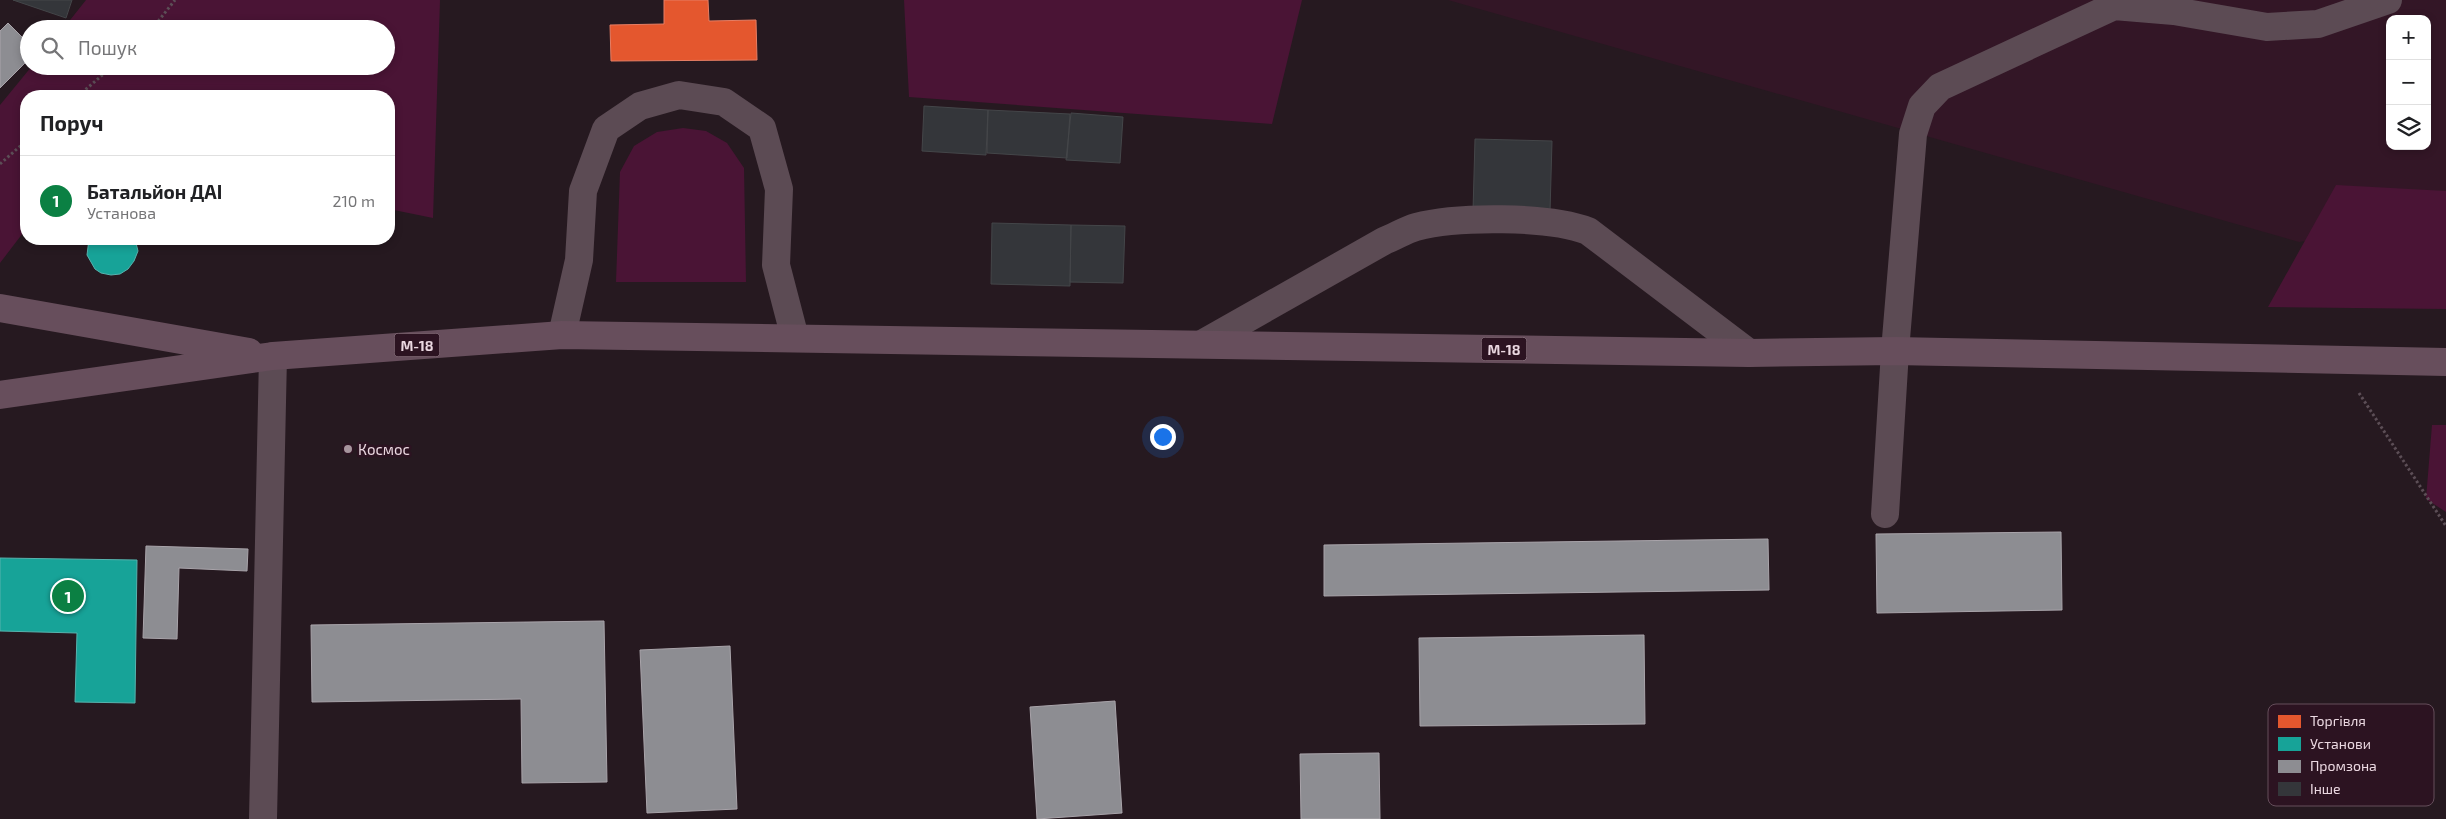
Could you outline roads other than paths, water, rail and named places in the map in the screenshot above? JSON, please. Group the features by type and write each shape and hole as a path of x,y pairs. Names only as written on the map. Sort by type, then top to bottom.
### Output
{"highway":[{"name":"М-18","path":"0,308 273,356"},
{"name":"М-18","path":"2,396 273,356 562,335 1749,353 1895,351 2446,362"}],"lane":[{"path":"1886,514 1895,351 1913,134 1922,106 1940,87 2114,6 2174,5 2267,27 2318,24 2388,0"},
{"path":"562,335 579,260 583,191 606,130 640,106 679,95 724,102 762,128 779,189 776,265 795,338"},
{"path":"1202,344 1384,241 1415,228 1449,221 1548,221 1569,224 1588,231 1749,353"},
{"path":"263,819 273,356"}],"place":[{"name":"Космос","path":"348,449"},
{"name":"Батальйон ДАI","path":"68,596"}]}
